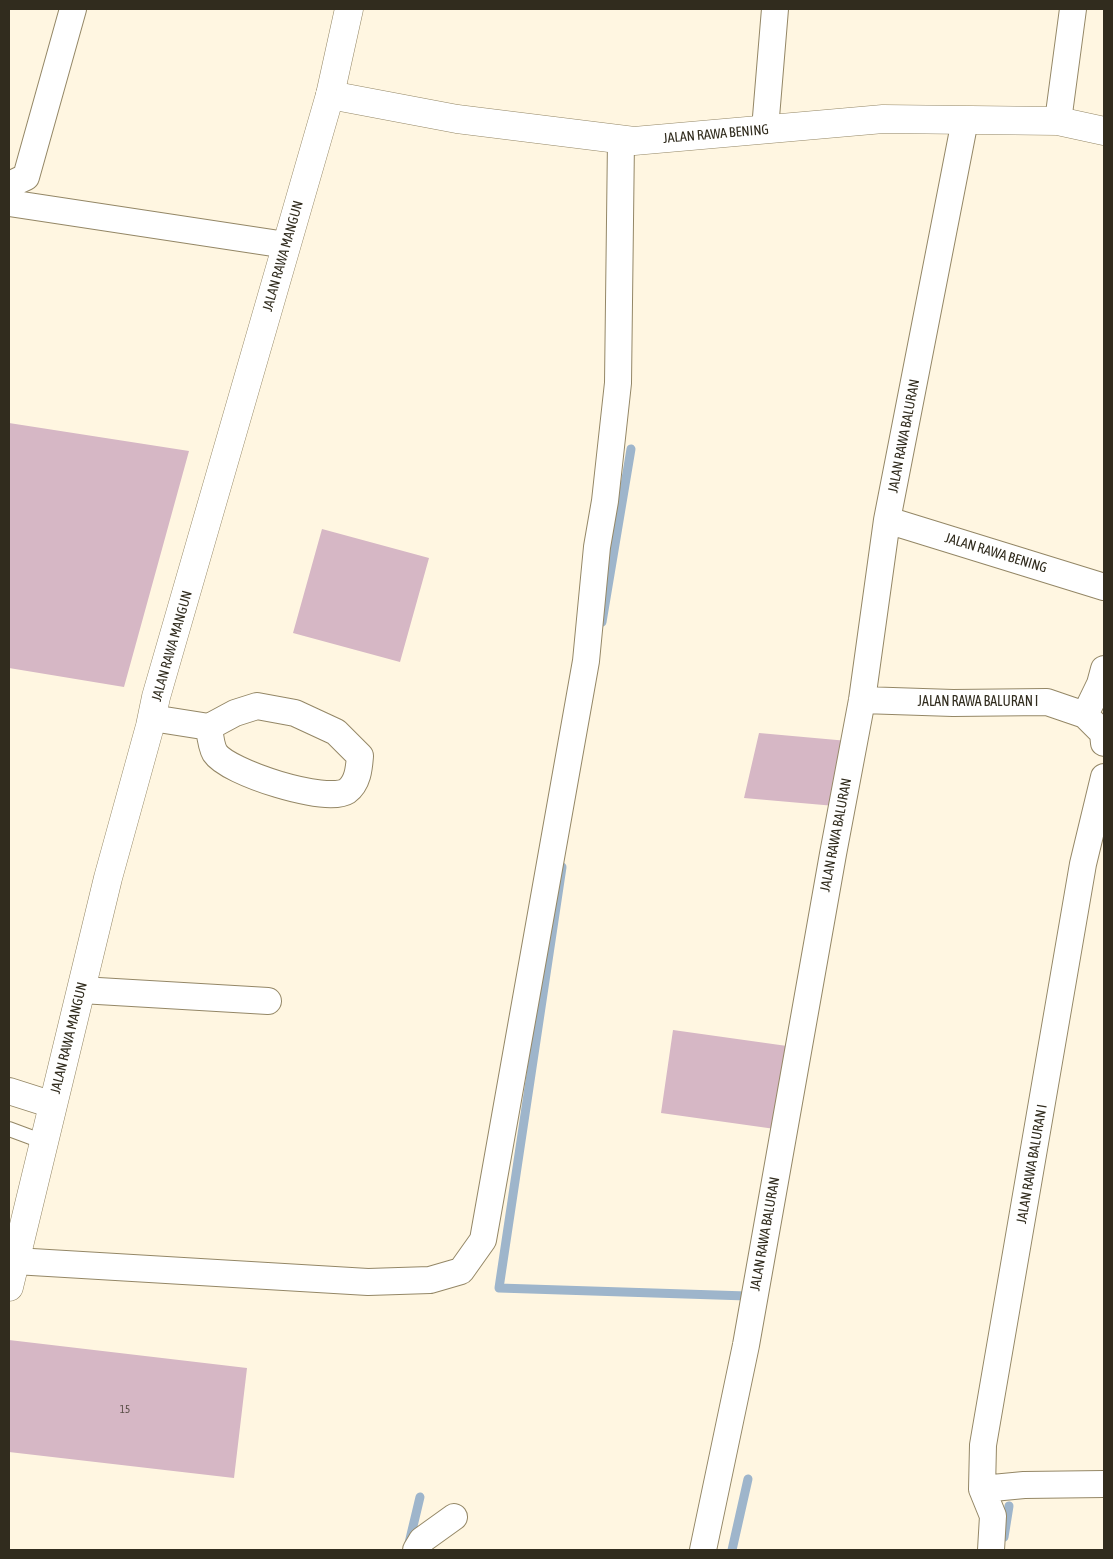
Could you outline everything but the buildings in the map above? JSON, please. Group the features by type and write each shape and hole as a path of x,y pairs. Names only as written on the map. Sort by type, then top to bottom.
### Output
{"main road":[{"name":"JALAN RAWA MANGUN","path":"12,1274 16,1228 44,1142 108,878 152,718 156,697 330,95 350,9"},
{"name":"JALAN RAWA BENING","path":"330,95 457,118 634,141 883,118 1058,121 1104,131"}],"street":[{"path":"9,185 26,177 73,9"},
{"path":"766,129 775,9"},
{"path":"1058,121 1073,9"},
{"name":"JALAN RAWA BALURAN","path":"703,1550 746,1345 832,854 862,700 888,520 965,120"},
{"path":"12,1274 368,1282 430,1280 461,1271 482,1240 586,661 618,383 621,140"},
{"path":"9,203 286,245"},
{"name":"JALAN RAWA BENING","path":"888,520 1104,587"},
{"path":"1085,715 1100,684 1104,669"},
{"name":"JALAN RAWA BALURAN I","path":"862,700 953,704 1046,702 1085,715 1103,733 1104,743"},
{"path":"152,718 209,727 235,713 257,706 295,713 336,732 360,756 359,771 354,783 346,791 332,795 289,787 251,776 222,761 214,752 209,727"},
{"name":"JALAN RAWA BALURAN I","path":"991,1550 994,1516 982,1489 983,1445 1083,864 1104,777"},
{"path":"81,990 268,1001"},
{"path":"9,1091 53,1105"},
{"path":"982,1489 1024,1485 1104,1484"},
{"path":"416,1550 422,1540 454,1517"}],"lane":[{"path":"9,1129 44,1142"}],"waterway":[{"path":"602,622 631,449"},
{"path":"562,867 499,1288 747,1296"},
{"path":"732,1550 748,1479"},
{"path":"409,1543 420,1497"},
{"path":"1004,1537 1009,1506"}]}
